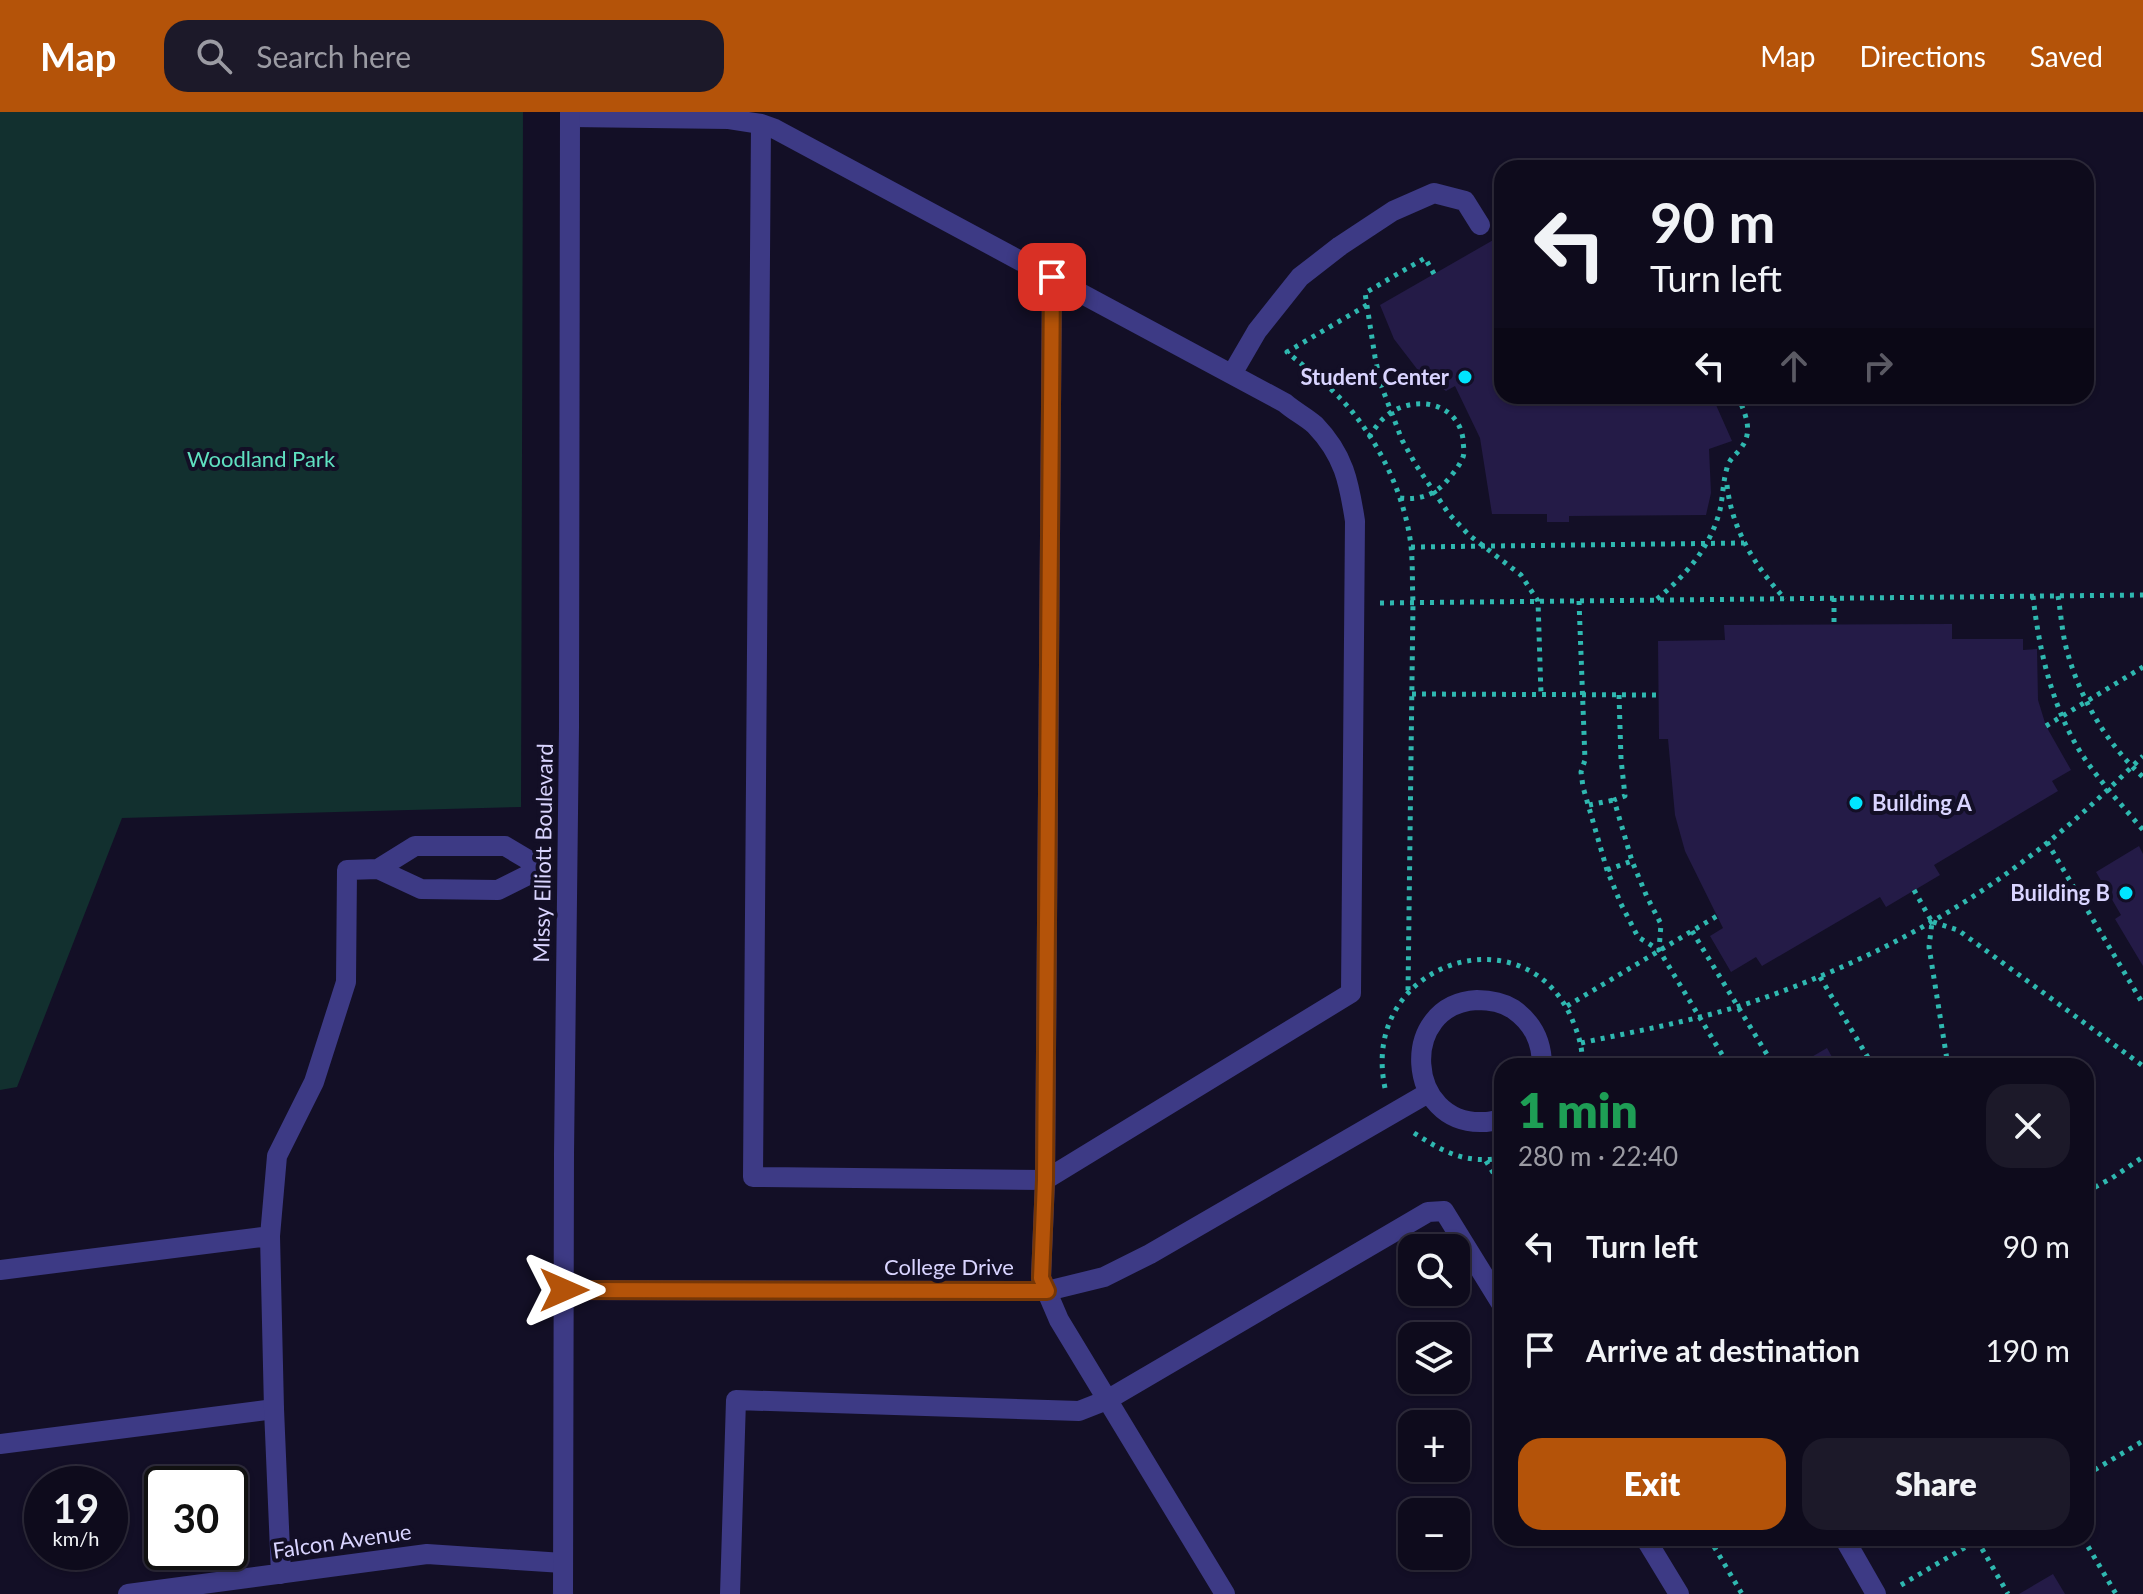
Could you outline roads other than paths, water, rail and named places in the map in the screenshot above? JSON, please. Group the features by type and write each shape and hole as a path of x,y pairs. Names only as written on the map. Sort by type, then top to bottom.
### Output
{"street":[{"path":"570,114 729,119 761,124 790,135 1285,403 1314,424 1336,452 1350,485 1355,521 1351,993 1045,1180 753,1177 761,124"},
{"name":"Missy Elliott Boulevard","path":"563,1594 570,114"},
{"path":"1232,374 1257,331 1300,277 1393,211 1434,193 1465,201 1480,225"},
{"path":"1052,277 1045,1180 1041,1278 1059,1320 1225,1594"},
{"path":"378,869 415,846 505,846 542,868 567,869"},
{"path":"281,1574 270,1236 277,1156 314,1082 346,982 347,870 378,869 421,889 498,890 542,868"},
{"path":"1494,1121 1482,1123 1461,1119 1443,1109 1428,1093 1421,1074 1420,1055 1425,1036 1435,1020 1450,1008 1468,1001 1487,1000 1506,1005 1523,1016 1535,1031 1542,1058"},
{"name":"College Drive","path":"564,1290 1047,1291 1104,1277 1150,1254 1428,1093"},
{"path":"730,1594 736,1400 1079,1411 1107,1400 1428,1212 1444,1211 1494,1292"},
{"path":"0,1270 270,1236"},
{"path":"0,1444 274,1409"},
{"path":"1650,1546 1679,1594"},
{"path":"1849,1546 1876,1594"},
{"name":"Falcon Avenue","path":"128,1594 427,1554 563,1563"}],"place":[{"name":"Student Center","path":"1465,377"},
{"name":"Building A","path":"1856,803"},
{"name":"Building B","path":"2126,893"}],"park label":[{"name":"Woodland Park","path":"261,459"}]}
